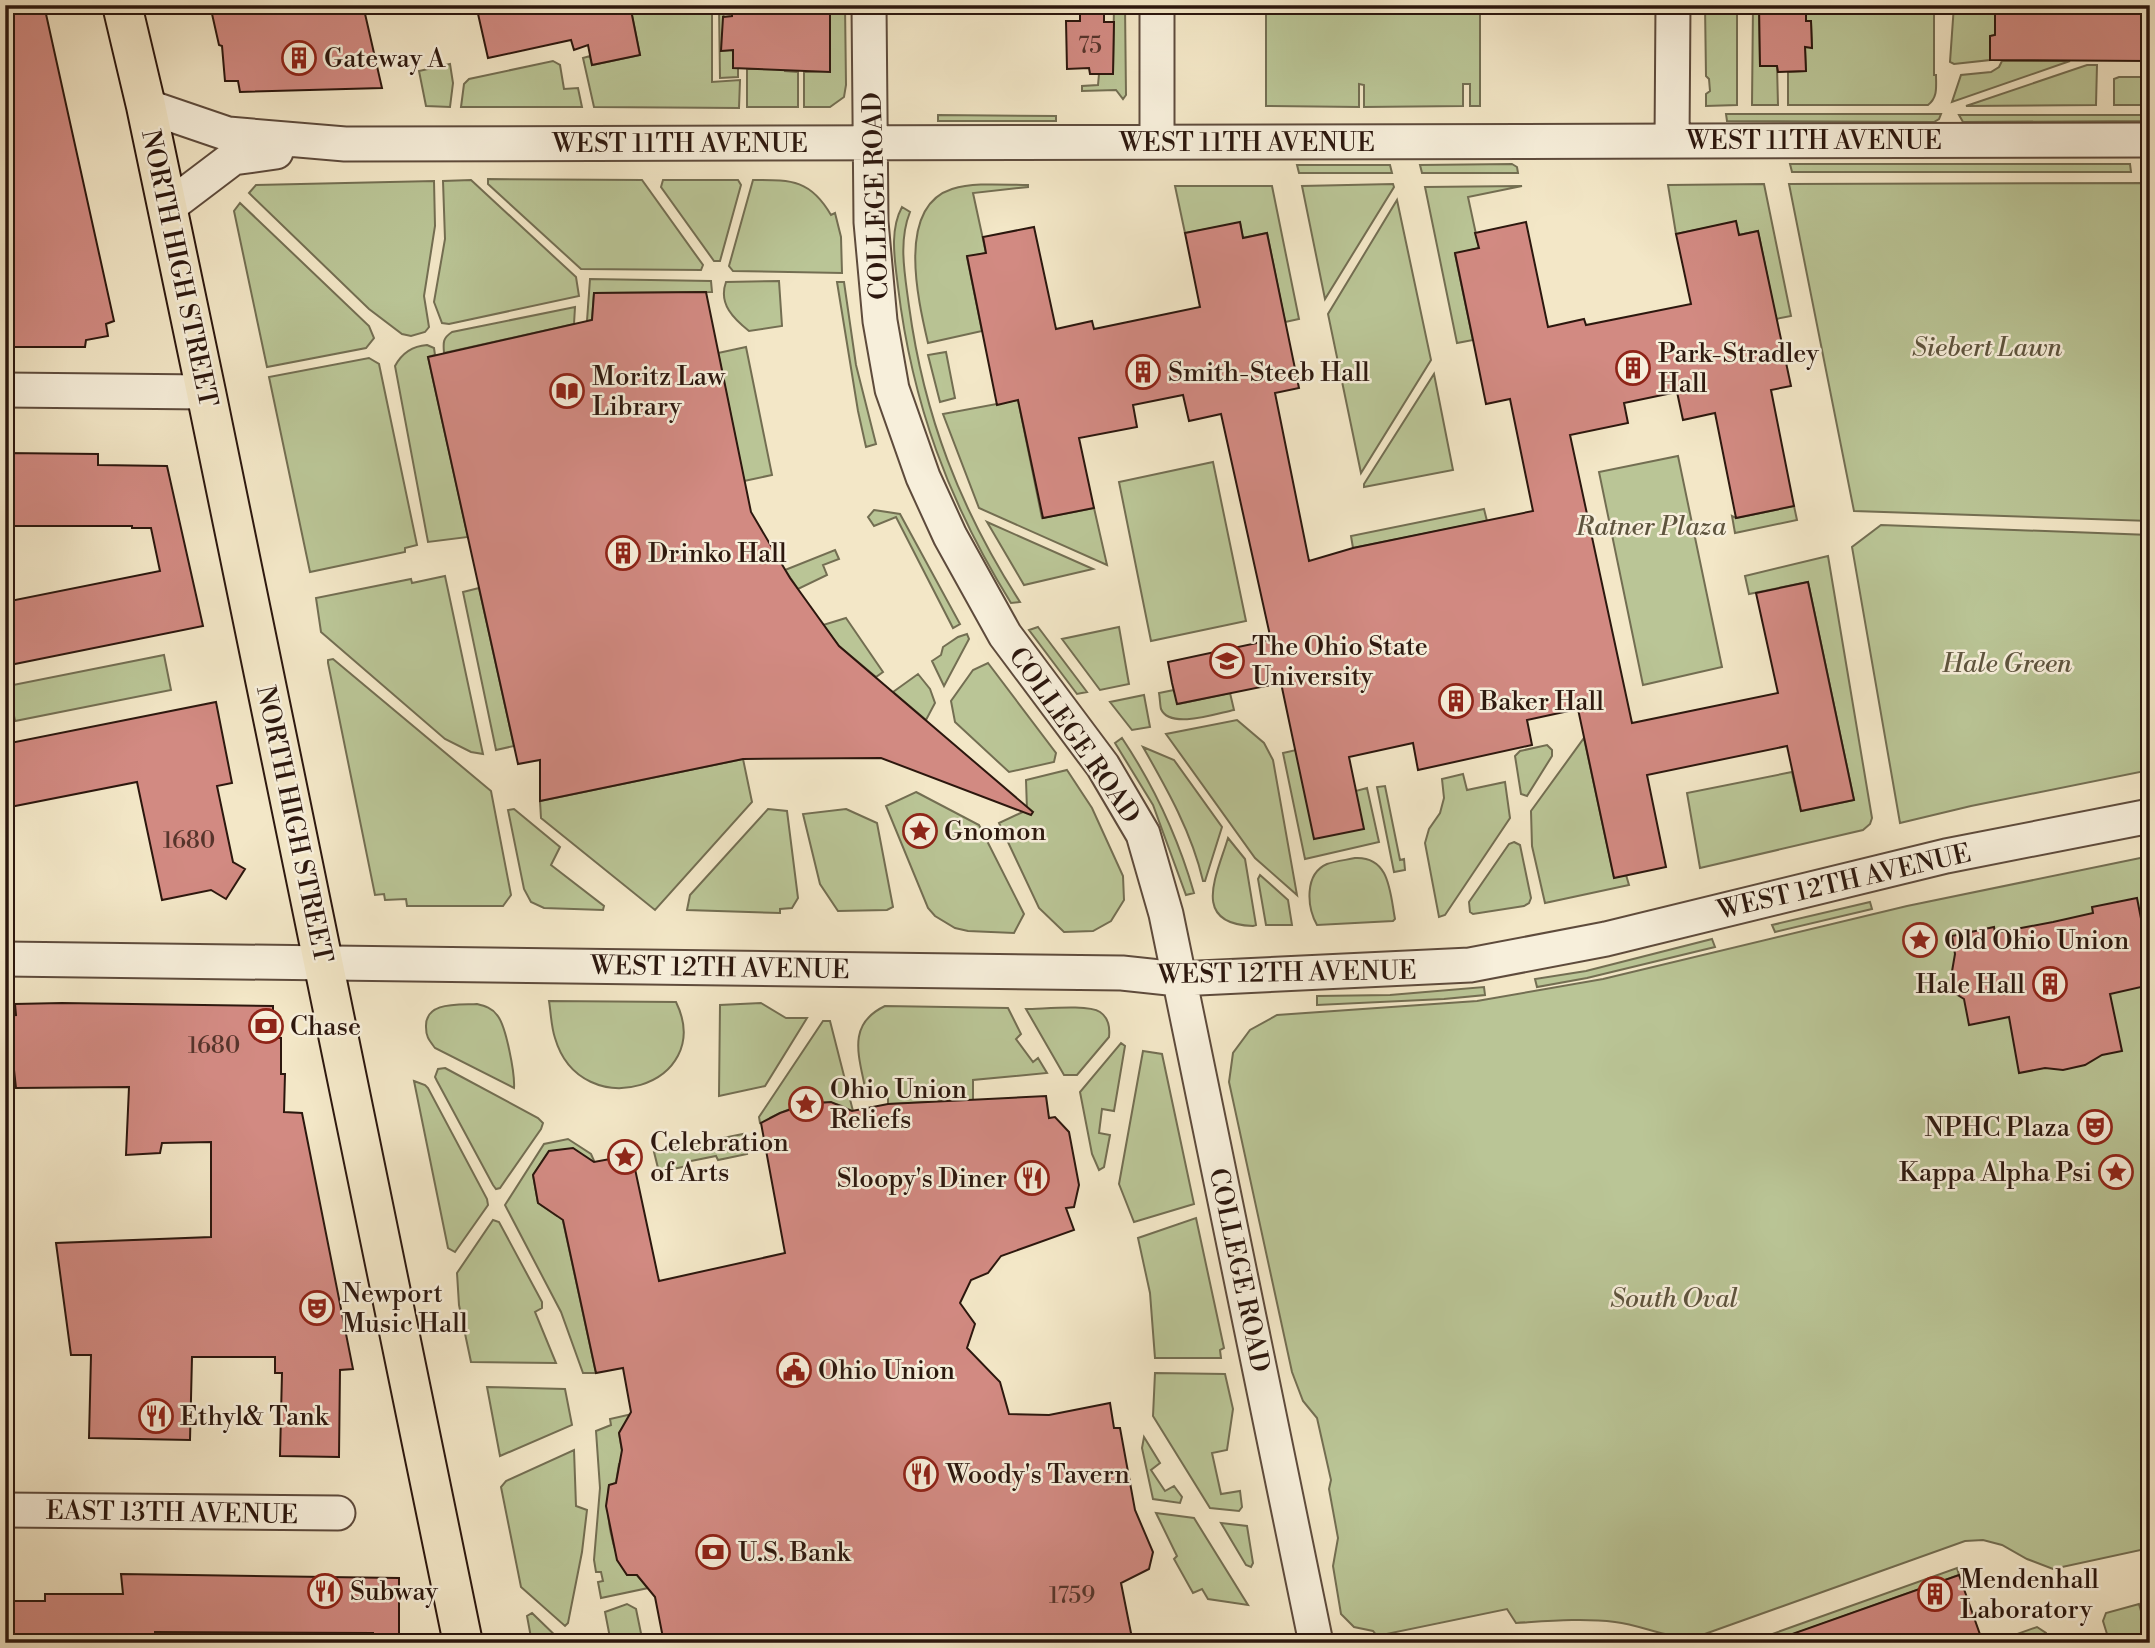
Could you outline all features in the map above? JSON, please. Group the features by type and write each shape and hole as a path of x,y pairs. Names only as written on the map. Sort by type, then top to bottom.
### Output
{"main road":[{"name":"NORTH HIGH STREET","path":"122,5 206,392 463,1643"}],"street":[{"name":"COLLEGE ROAD","path":"869,5 870,222 880,321 892,389 923,477 950,536 1005,635 1103,766 1143,834 1166,914 1315,1643"},
{"path":"1157,5 1157,142"},
{"path":"1672,141 1673,5"},
{"name":"WEST 11TH AVENUE","path":"146,106 228,134 345,144 2150,140"},
{"name":"WEST 11TH AVENUE","path":"167,208 233,158 345,144"},
{"path":"5,390 206,392"},
{"name":"WEST 12TH AVENUE","path":"5,959 1122,973 1178,979 1438,968 1502,960 1606,939 1946,856 2150,816"},
{"name":"EAST 13TH AVENUE","path":"5,1510 338,1513"}],"green space":[{"path":"630,5 712,5 712,82 740,80 739,108 594,107 583,58 590,56 592,65 640,55"},
{"path":"719,5 724,5 722,51 733,50 733,68 738,68 738,77 720,78"},
{"path":"830,5 845,5 844,97 830,107 804,107 804,72 830,71"},
{"path":"1114,5 1125,5 1126,95 1123,99 1116,90 1082,91 1082,86 1098,85 1099,74 1113,73"},
{"path":"1266,5 1480,5 1480,106 1470,106 1470,84 1463,84 1463,106 1364,107 1364,85 1359,84 1359,107 1266,106"},
{"path":"1705,5 1737,5 1737,105 1706,106 1706,94 1710,91 1709,79 1706,76"},
{"path":"1753,5 1759,5 1760,66 1777,66 1778,105 1752,105"},
{"path":"1806,5 1934,5 1936,88 1931,102 1928,105 1788,105 1788,72 1806,71 1805,47 1812,47 1811,22 1806,21"},
{"path":"1954,5 1995,5 1995,35 1990,36 1990,60 1954,64 1950,62"},
{"path":"785,43 785,71 798,72 798,107 747,107 747,69 769,69"},
{"path":"553,61 560,65 564,89 578,88 582,107 461,107 464,84 469,79"},
{"path":"2002,61 2070,61 1952,102 1961,75 1991,72 1999,67"},
{"path":"450,64 453,83 450,107 426,106 419,71"},
{"path":"2087,65 2097,65 2096,105 1966,106"},
{"path":"2150,77 2150,105 2114,105 2114,79"},
{"path":"1726,114 1941,114 1934,122 1727,121"},
{"path":"938,115 1056,116 1056,121 938,121"},
{"path":"1959,115 2150,115 2150,121 1963,122"},
{"path":"1512,164 1517,167 1518,173 1422,173 1420,165"},
{"path":"1790,164 2130,164 2131,172 1792,172"},
{"path":"1297,165 1390,165 1392,173 1299,173"},
{"path":"488,179 642,180 703,265 701,270 581,269 488,184"},
{"path":"471,180 576,277 579,296 449,324 442,323 434,302 445,239 443,181"},
{"path":"663,180 738,180 741,185 720,261 714,261 661,187"},
{"path":"753,180 778,180 798,184 815,194 831,215 835,213 841,237 842,273 733,271 729,266"},
{"path":"434,181 435,226 424,296 429,327 425,332 411,336 402,334 369,309 249,193 256,185"},
{"name":"Siebert Lawn","path":"2150,183 2150,521 1854,511 1789,184"},
{"path":"1393,184 1394,187 1325,299 1302,186"},
{"path":"1764,184 1791,316 1776,319 1758,231 1739,235 1736,222 1676,234 1668,185"},
{"path":"980,185 1028,185 973,193 986,253 967,257 982,331 928,343 916,280 915,257 917,234 923,215 934,199 952,189"},
{"path":"1175,186 1272,186 1299,319 1285,322 1267,233 1243,238 1240,223 1185,233"},
{"path":"1522,186 1468,197 1479,248 1455,254 1473,340 1457,343 1425,187"},
{"path":"1397,200 1431,360 1361,473 1328,314"},
{"path":"240,203 369,326 374,338 366,348 267,367 234,211"},
{"path":"902,207 910,212 903,247 909,306 924,386 935,423 962,496 979,532 1020,602 1011,603 969,528 936,451 924,412 904,330 896,267 895,226"},
{"path":"590,279 711,281 712,292 594,293 592,320 587,321"},
{"path":"779,281 782,326 749,331 733,316 726,304 726,282"},
{"path":"837,282 844,282 856,365 876,444 866,447 858,411"},
{"path":"575,307 574,324 444,353 444,341 452,332"},
{"path":"427,345 434,348 435,355 428,357 468,537 428,542 395,366 408,351"},
{"path":"746,347 772,475 744,481 718,353"},
{"path":"946,352 955,398 940,402 928,355"},
{"path":"369,358 379,364 417,545 405,548 405,552 310,572 269,377"},
{"path":"1434,374 1453,470 1364,487 1364,484"},
{"path":"1018,400 1042,518 1094,508 1107,565 979,508 943,414"},
{"name":"Ratner Plaza","path":"1678,456 1722,667 1643,685 1599,472"},
{"path":"1213,462 1246,621 1151,641 1119,482"},
{"path":"1794,506 1797,520 1735,533 1732,516 1736,518"},
{"path":"1484,509 1487,521 1353,548 1351,536"},
{"path":"874,510 900,514 960,624 953,628 896,517 874,526 868,517"},
{"path":"987,522 1093,569 1024,585"},
{"name":"Hale Green","path":"1881,525 2150,535 2150,770 1900,823 1852,547"},
{"path":"835,550 839,559 823,565 827,575 798,589 785,570"},
{"path":"1828,556 1872,818 1870,824 1863,830 1700,868 1687,793 1792,772 1801,811 1854,800 1808,582 1749,594 1745,576"},
{"path":"445,576 483,754 471,752 445,739 321,632 316,598 411,579 412,583"},
{"path":"479,588 514,746 496,750 463,592"},
{"path":"846,618 883,672 876,677 839,646 823,625"},
{"path":"1038,627 1087,692 1077,694 1029,630"},
{"path":"1119,627 1129,684 1100,690 1062,639"},
{"path":"967,634 969,639 944,686 932,661 941,655 943,647"},
{"path":"164,655 171,690 15,721 8,686"},
{"path":"333,659 491,791 511,895 503,906 407,906 406,899 385,900 384,894 375,895 328,663 328,660"},
{"path":"988,663 1056,753 1054,762 1009,772 955,722 951,701 973,670"},
{"path":"918,674 930,689 935,703 926,720 893,692"},
{"path":"1174,690 1178,704 1230,693 1234,710 1195,719 1174,718 1161,709 1159,693"},
{"path":"1144,695 1150,727 1132,730 1110,702"},
{"path":"1237,720 1264,743 1273,760 1297,895 1255,858 1166,734"},
{"path":"1122,738 1164,812 1194,893 1186,895 1153,805 1115,743"},
{"path":"1584,738 1614,877 1626,875 1629,885 1545,903 1532,846 1531,811"},
{"path":"1547,745 1552,750 1552,756 1527,796 1521,794 1515,756 1520,751"},
{"path":"1143,747 1174,760 1222,827 1205,881 1178,812"},
{"path":"1296,750 1356,791 1367,788 1379,842 1305,859 1283,753"},
{"path":"743,759 752,802 655,910 541,818 540,801"},
{"path":"1067,770 1092,808 1123,876 1124,900 1111,921 1093,931 1064,932 1039,908 999,823 1027,810 1026,780"},
{"path":"1463,774 1467,790 1505,782 1510,818 1445,915 1439,917 1425,843 1429,829 1440,813 1444,798 1442,779"},
{"path":"1385,786 1400,860 1404,859 1405,870 1394,872 1377,787"},
{"path":"916,792 979,825 1024,914 1014,933 955,928 935,916 928,908 886,806"},
{"path":"514,809 560,847 551,865 604,906 603,910 544,908 531,902 524,889 508,810"},
{"path":"768,809 787,811 798,898 792,908 780,909 780,913 687,910 690,895"},
{"path":"846,809 877,823 893,907 887,910 838,911 820,884 803,814"},
{"path":"1228,838 1245,859 1256,925 1253,926 1233,923 1221,917 1215,907 1214,882"},
{"path":"1514,842 1520,845 1531,898 1529,903 1473,914 1470,912 1469,902 1509,844"},
{"name":"South Oval","path":"2150,856 2150,1548 2053,1569 2002,1545 1983,1540 1965,1541 1702,1635 1667,1635 1627,1624 1603,1621 1516,1623 1507,1609 1377,1636 1373,1631 1354,1627 1341,1614 1333,1566 1338,1538 1329,1489 1331,1480 1317,1418 1303,1401 1292,1372 1229,1082 1233,1053 1250,1030 1277,1015 1477,1001 1603,979 1907,906"},
{"path":"1355,858 1367,859 1382,870 1389,888 1395,919 1317,925 1310,900 1314,875 1327,864"},
{"path":"1260,875 1288,900 1292,925 1266,925 1258,879"},
{"path":"1870,902 1872,909 1775,932 1772,925"},
{"path":"1712,939 1715,947 1587,978 1537,987 1535,979 1586,971"},
{"path":"1484,987 1485,995 1317,1005 1317,996 1390,995"},
{"path":"549,1001 676,1002 684,1031 678,1056 663,1074 641,1085 616,1088 591,1082 569,1065 555,1038"},
{"path":"761,1003 786,1018 807,1018 765,1086 719,1096 720,1005"},
{"path":"477,1004 491,1009 504,1029 514,1088 435,1048 428,1038 426,1027 431,1013 444,1006"},
{"path":"885,1006 1008,1008 1021,1034 1016,1039 1033,1062 1038,1058 1047,1073 973,1080 973,1100 888,1104 888,1093 866,1093 858,1044 864,1023"},
{"path":"1076,1008 1100,1012 1107,1020 1109,1037 1077,1075 1064,1075 1026,1009"},
{"path":"823,1021 830,1021 853,1111 847,1113 846,1108 837,1104 807,1104 760,1123 759,1117"},
{"path":"1121,1043 1125,1046 1114,1111 1102,1109 1099,1133 1110,1135 1104,1167 1099,1170 1092,1154 1080,1092"},
{"path":"1143,1051 1162,1054 1194,1204 1134,1222 1119,1184"},
{"path":"445,1068 543,1123 500,1188 496,1189 493,1185 435,1077 438,1069"},
{"path":"414,1081 428,1088 487,1199 488,1205 455,1252 448,1248"},
{"path":"743,1134 747,1154 718,1160 716,1156 686,1162 687,1166 659,1172 654,1152"},
{"path":"568,1139 591,1154 595,1163 549,1151 533,1175 538,1203 557,1216 567,1215 563,1221 596,1373 583,1373 561,1312 505,1205 544,1144"},
{"path":"1196,1218 1224,1348 1220,1350 1221,1358 1155,1358 1150,1293 1138,1238"},
{"path":"493,1220 499,1222 542,1302 542,1308 535,1312 556,1363 471,1362 459,1305 457,1273"},
{"path":"1155,1373 1225,1374 1233,1409 1227,1450 1212,1453 1221,1494 1240,1491 1242,1507 1239,1511 1210,1508 1153,1416"},
{"path":"487,1387 565,1389 572,1425 500,1456"},
{"path":"632,1414 619,1433 624,1463 619,1464 616,1483 609,1485 609,1520 621,1565 627,1575 637,1575 648,1588 601,1598 598,1582 603,1581 601,1572 596,1572 594,1560 600,1488 596,1431 611,1425 610,1419"},
{"path":"1144,1437 1160,1463 1151,1470 1165,1491 1174,1486 1182,1497 1180,1503 1153,1499 1142,1448"},
{"path":"574,1450 576,1506 587,1510 582,1552 568,1623 565,1626 521,1587 501,1487 506,1481"},
{"path":"1156,1513 1194,1518 1248,1605 1208,1599 1202,1589 1193,1593 1174,1559 1177,1556"},
{"path":"1221,1523 1247,1526 1253,1563 1251,1567 1246,1565"},
{"path":"1957,1568 1959,1575 1768,1643 1747,1643"},
{"path":"627,1604 636,1609 643,1643 611,1643 605,1612"},
{"path":"2139,1604 2150,1643 2080,1643 2107,1634 2103,1621 2106,1613"},
{"path":"532,1613 563,1643 532,1643 527,1616"},
{"path":"2037,1627 2046,1633 2049,1643 2020,1643 2017,1634"}],"building":[{"path":"5,5 44,5 114,321 106,324 108,336 86,340 85,347 5,347"},
{"name":"Gateway A","path":"210,5 363,5 382,88 240,92 238,81 225,81 222,46 219,45"},
{"path":"476,5 630,5 640,55 592,65 588,45 574,50 571,40 488,58"},
{"path":"732,5 830,5 830,72 733,68 733,50 721,51 723,17 732,16"},
{"path":"1759,5 1806,5 1806,21 1811,21 1812,48 1805,47 1806,71 1778,72 1777,66 1760,66"},
{"path":"1995,5 2150,5 2150,61 1990,60 1990,36 1995,35"},
{"path":"1080,12 1104,12 1104,22 1114,22 1113,74 1090,74 1089,68 1067,69 1066,21 1080,21"},
{"path":"1736,221 1739,235 1758,231 1791,386 1771,390 1794,506 1736,518 1715,413 1683,420 1677,392 1624,403 1628,423 1570,435 1632,723 1778,693 1756,593 1808,582 1854,800 1801,811 1787,746 1647,775 1666,867 1614,878 1578,709 1527,720 1532,745 1418,770 1413,743 1349,757 1364,829 1314,839 1281,683 1177,704 1172,683 1168,662 1271,640 1221,414 1189,421 1183,395 1133,405 1137,427 1079,438 1094,508 1043,518 1018,400 997,405 967,256 986,253 983,237 1034,227 1056,329 1092,321 1094,329 1200,307 1185,233 1240,222 1243,238 1267,233 1299,388 1275,393 1309,561 1353,548 1533,511 1510,399 1486,404 1455,253 1479,248 1475,233 1526,222 1548,327 1584,319 1586,325 1691,304 1676,234"},
{"name":"Drinko Hall","path":"706,292 751,512 790,578 839,646 1033,812 1031,815 881,758 743,759 540,801 540,760 518,764 428,357 592,320 594,293"},
{"path":"5,453 98,454 98,465 167,466 203,626 5,666 5,602 160,571 151,528 5,526"},
{"path":"216,702 232,783 217,786 233,862 245,869 226,899 211,890 162,900 137,782 5,808 5,744"},
{"name":"Hale Hall","path":"2137,898 2144,934 2150,933 2150,985 2110,994 2122,1051 2102,1055 2085,1065 2063,1070 2045,1068 2019,1073 2009,1017 1969,1025 1964,999 1953,992 1950,983 1955,954 1952,936 1994,927 1995,933 2053,922 2093,913 2092,907"},
{"path":"15,1004 273,1006 273,1037 281,1038 281,1074 285,1074 284,1112 302,1113 353,1369 340,1370 339,1457 280,1456 282,1373 275,1373 275,1357 192,1357 190,1440 89,1438 91,1355 71,1355 56,1243 211,1237 211,1142 162,1143 160,1153 126,1155 129,1087 16,1088 5,1037 5,1016 16,1015"},
{"name":"Ohio Union","path":"1046,1096 1049,1118 1055,1117 1069,1132 1079,1185 1074,1207 1066,1208 1074,1230 1001,1256 988,1273 971,1280 960,1303 975,1324 967,1348 1000,1382 1009,1414 1049,1415 1110,1403 1114,1428 1120,1428 1135,1510 1153,1552 1149,1569 1121,1583 1133,1643 664,1643 655,1597 637,1575 627,1575 617,1560 606,1506 609,1485 616,1483 622,1450 619,1433 631,1412 623,1368 596,1373 563,1220 538,1203 533,1175 549,1151 573,1148 594,1162 632,1155 659,1281 785,1253 761,1123 780,1113 806,1104 831,1102 852,1111 888,1104"},
{"path":"121,1574 399,1578 399,1643 373,1643 373,1633 155,1632 155,1643 5,1643 5,1601 45,1601 45,1594 123,1594"},
{"name":"Mendenhall Laboratory","path":"1959,1575 1983,1643 1779,1643 1778,1639"}],"place":[{"name":"Gateway A","path":"299,58"},
{"name":"Park-Stradley Hall","path":"1633,368"},
{"name":"Smith-Steeb Hall","path":"1143,372"},
{"name":"Moritz Law Library","path":"567,391"},
{"name":"Drinko Hall","path":"623,553"},
{"name":"The Ohio State University","path":"1227,661"},
{"name":"Baker Hall","path":"1456,701"},
{"name":"Gnomon","path":"920,831"},
{"name":"Old Ohio Union","path":"1920,940"},
{"name":"Hale Hall","path":"2050,984"},
{"name":"Chase","path":"266,1026"},
{"name":"Ohio Union Reliefs","path":"806,1104"},
{"name":"NPHC Plaza","path":"2095,1127"},
{"name":"Celebration of Arts","path":"625,1157"},
{"name":"Kappa Alpha Psi","path":"2116,1172"},
{"name":"Sloopy's Diner","path":"1032,1178"},
{"name":"Newport Music Hall","path":"317,1308"},
{"name":"Ohio Union","path":"794,1370"},
{"name":"Ethyl& Tank","path":"156,1416"},
{"name":"Woody's Tavern","path":"921,1474"},
{"name":"U.S. Bank","path":"713,1552"},
{"name":"Subway","path":"325,1591"},
{"name":"Mendenhall Laboratory","path":"1935,1594"}]}
